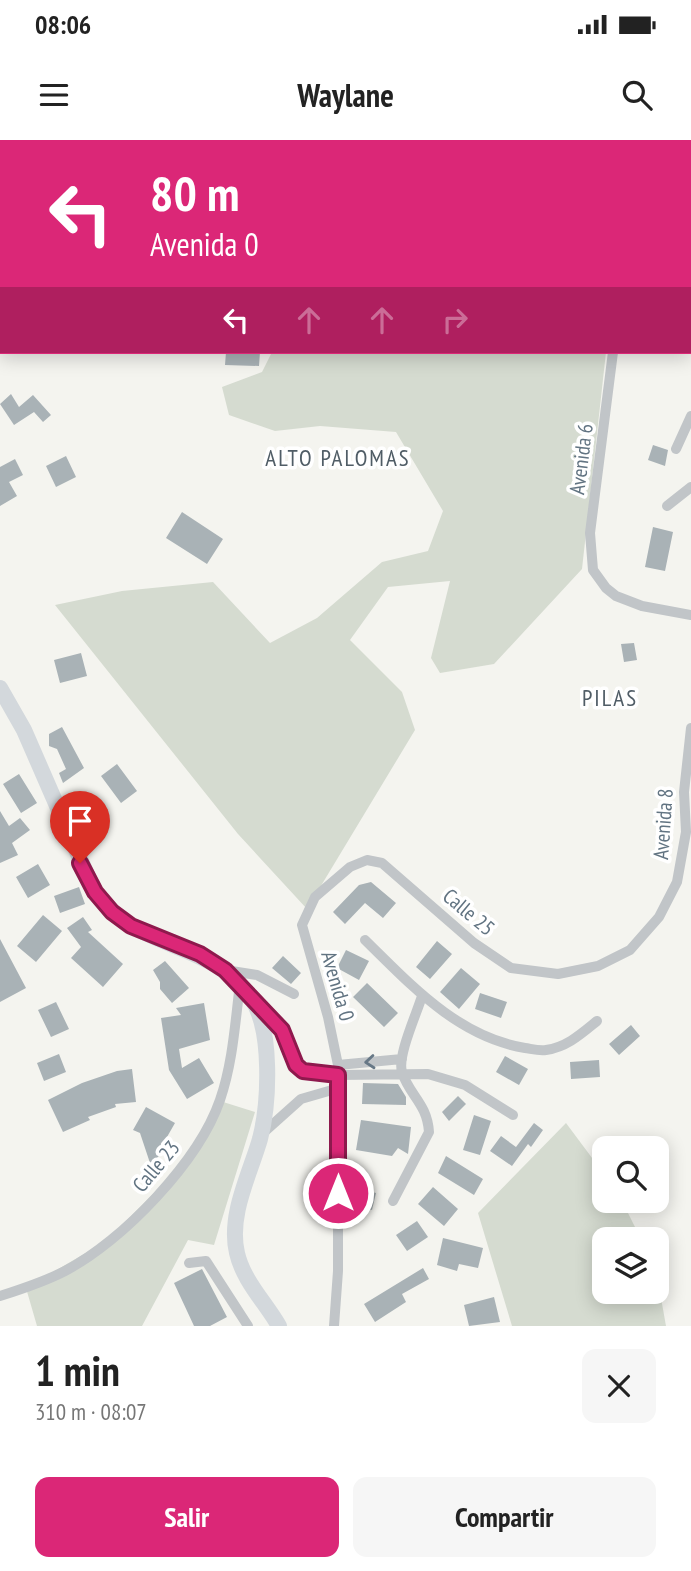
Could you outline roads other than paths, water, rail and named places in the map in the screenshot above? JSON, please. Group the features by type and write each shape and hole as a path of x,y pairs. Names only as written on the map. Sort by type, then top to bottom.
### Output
{"main road":[{"path":"0,688 24,730 95,892 112,912 131,926 200,954 225,970 253,1000 265,1051 266,1091 261,1135 237,1216 236,1252 243,1272 279,1326"}],"street":[{"name":"Avenida 6","path":"613,354 590,533 593,570 606,588 617,596 642,606 691,615"},
{"path":"676,449 691,416"},
{"path":"667,506 691,487"},
{"name":"Avenida 8","path":"630,950 659,917 677,881 685,832 684,792 691,728"},
{"name":"Calle 25","path":"307,909 314,897 350,867 367,860 382,863 474,943 511,968 558,974 598,967 630,950"},
{"name":"Avenida 0","path":"307,909 302,925 304,940 328,1017 338,1070 338,1271 334,1326"},
{"path":"365,940 422,996 464,1026 495,1040 544,1051 569,1043 597,1021"},
{"path":"225,970 257,975 294,994"},
{"name":"Calle 23","path":"0,1296 33,1286 67,1270 86,1257 149,1205 193,1154 220,1101 232,1052 240,984"},
{"path":"393,1201 429,1132 422,1104 402,1072 402,1059 422,996"},
{"path":"253,1000 282,1030 296,1065 311,1074 402,1059"},
{"path":"338,1070 402,1072 447,1078 513,1115"},
{"path":"261,1135 300,1099 339,1088"},
{"path":"189,1263 206,1261 248,1326"}],"district":[{"name":"ALTO PALOMAS","path":"338,457"},
{"name":"PILAS","path":"610,697"}]}
